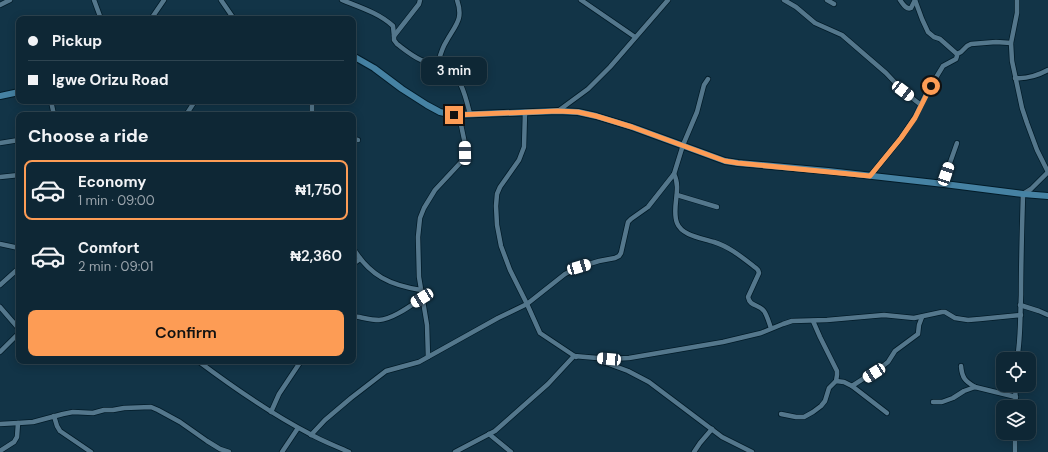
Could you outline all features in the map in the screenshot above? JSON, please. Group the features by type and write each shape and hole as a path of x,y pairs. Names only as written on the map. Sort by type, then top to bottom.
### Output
{"main road":[{"path":"356,58 374,68 427,105 440,112 454,115 558,111 578,112 596,116 683,145 725,161 1048,196"},
{"path":"0,96 16,93"}],"street":[{"path":"0,5 10,0"},
{"path":"94,0 100,16"},
{"path":"153,16 164,0"},
{"path":"221,0 232,16"},
{"path":"342,0 390,23 393,26 394,40 414,56 422,61 438,63 447,67 453,72 465,96 470,114"},
{"path":"394,36 419,4 420,0"},
{"path":"438,63 445,43 459,20 459,7 457,0"},
{"path":"581,0 635,37"},
{"path":"558,111 588,89 610,67 668,0"},
{"path":"784,0 796,7 815,24 842,34 886,73 903,91 921,104"},
{"path":"827,0 834,4"},
{"path":"900,0 907,8 910,9 915,0"},
{"path":"915,0 928,32 934,37 940,39 957,54"},
{"path":"1017,0 1017,13 1011,43 1015,78 1027,123 1037,150 1048,172 1031,189 1023,194 1021,315 1018,352"},
{"path":"870,176 915,118 926,94 944,65 956,59 957,54 971,44 996,42 1011,43"},
{"path":"1015,78 1024,79 1048,70"},
{"path":"312,435 325,420 386,371 419,362 498,318 527,304 565,274 579,267 620,256 628,222 648,207 674,174 683,145 697,112 704,85 708,79"},
{"path":"525,112 524,148 519,160 500,187 497,194 497,225 501,246 510,270 540,333 574,356 604,362 628,371 657,387 722,437 752,452"},
{"path":"428,357 427,331 419,277 418,237 420,218 435,190 464,157 465,144 459,115"},
{"path":"0,143 16,140"},
{"path":"944,184 957,143"},
{"path":"674,174 676,178 677,195 675,213 677,224 681,230 691,235 725,246 758,270 759,273 748,299 752,304 764,311 771,328"},
{"path":"0,177 16,175"},
{"path":"677,195 717,207"},
{"path":"0,244 16,247"},
{"path":"356,253 373,272 383,279 404,287 421,290"},
{"path":"356,262 360,259"},
{"path":"0,285 16,271"},
{"path":"356,316 379,320 390,317 422,298"},
{"path":"1020,305 1048,315"},
{"path":"0,307 16,325"},
{"path":"574,356 609,359 629,358 723,342 761,333 792,321 813,321 884,315 914,318 942,312 945,312 955,318 968,320 1021,315"},
{"path":"852,386 883,366 895,351 915,337 919,332 919,325 922,317"},
{"path":"781,414 804,417 813,412 825,401 829,388 836,381 838,375 813,321"},
{"path":"0,352 16,336"},
{"path":"456,452 495,431 548,384 574,356"},
{"path":"202,364 234,388 271,412 298,428 349,452"},
{"path":"271,412 279,394 299,364"},
{"path":"961,366 962,377 975,387 1016,397 1016,392"},
{"path":"836,381 844,382 852,386 887,413"},
{"path":"933,402 942,402 975,387"},
{"path":"0,424 33,422 73,412 93,412 142,406 151,407 180,422 207,442 229,452"},
{"path":"54,416 60,432 91,452"},
{"path":"0,451 14,442 17,437 18,424"},
{"path":"282,452 298,428"},
{"path":"694,452 712,429"},
{"path":"489,434 511,452"},
{"path":"1015,440 1015,452"}],"route":[{"path":"454,115 558,111 578,112 632,127 725,161 770,167 828,171 870,176 895,146 915,118 931,86"}]}
